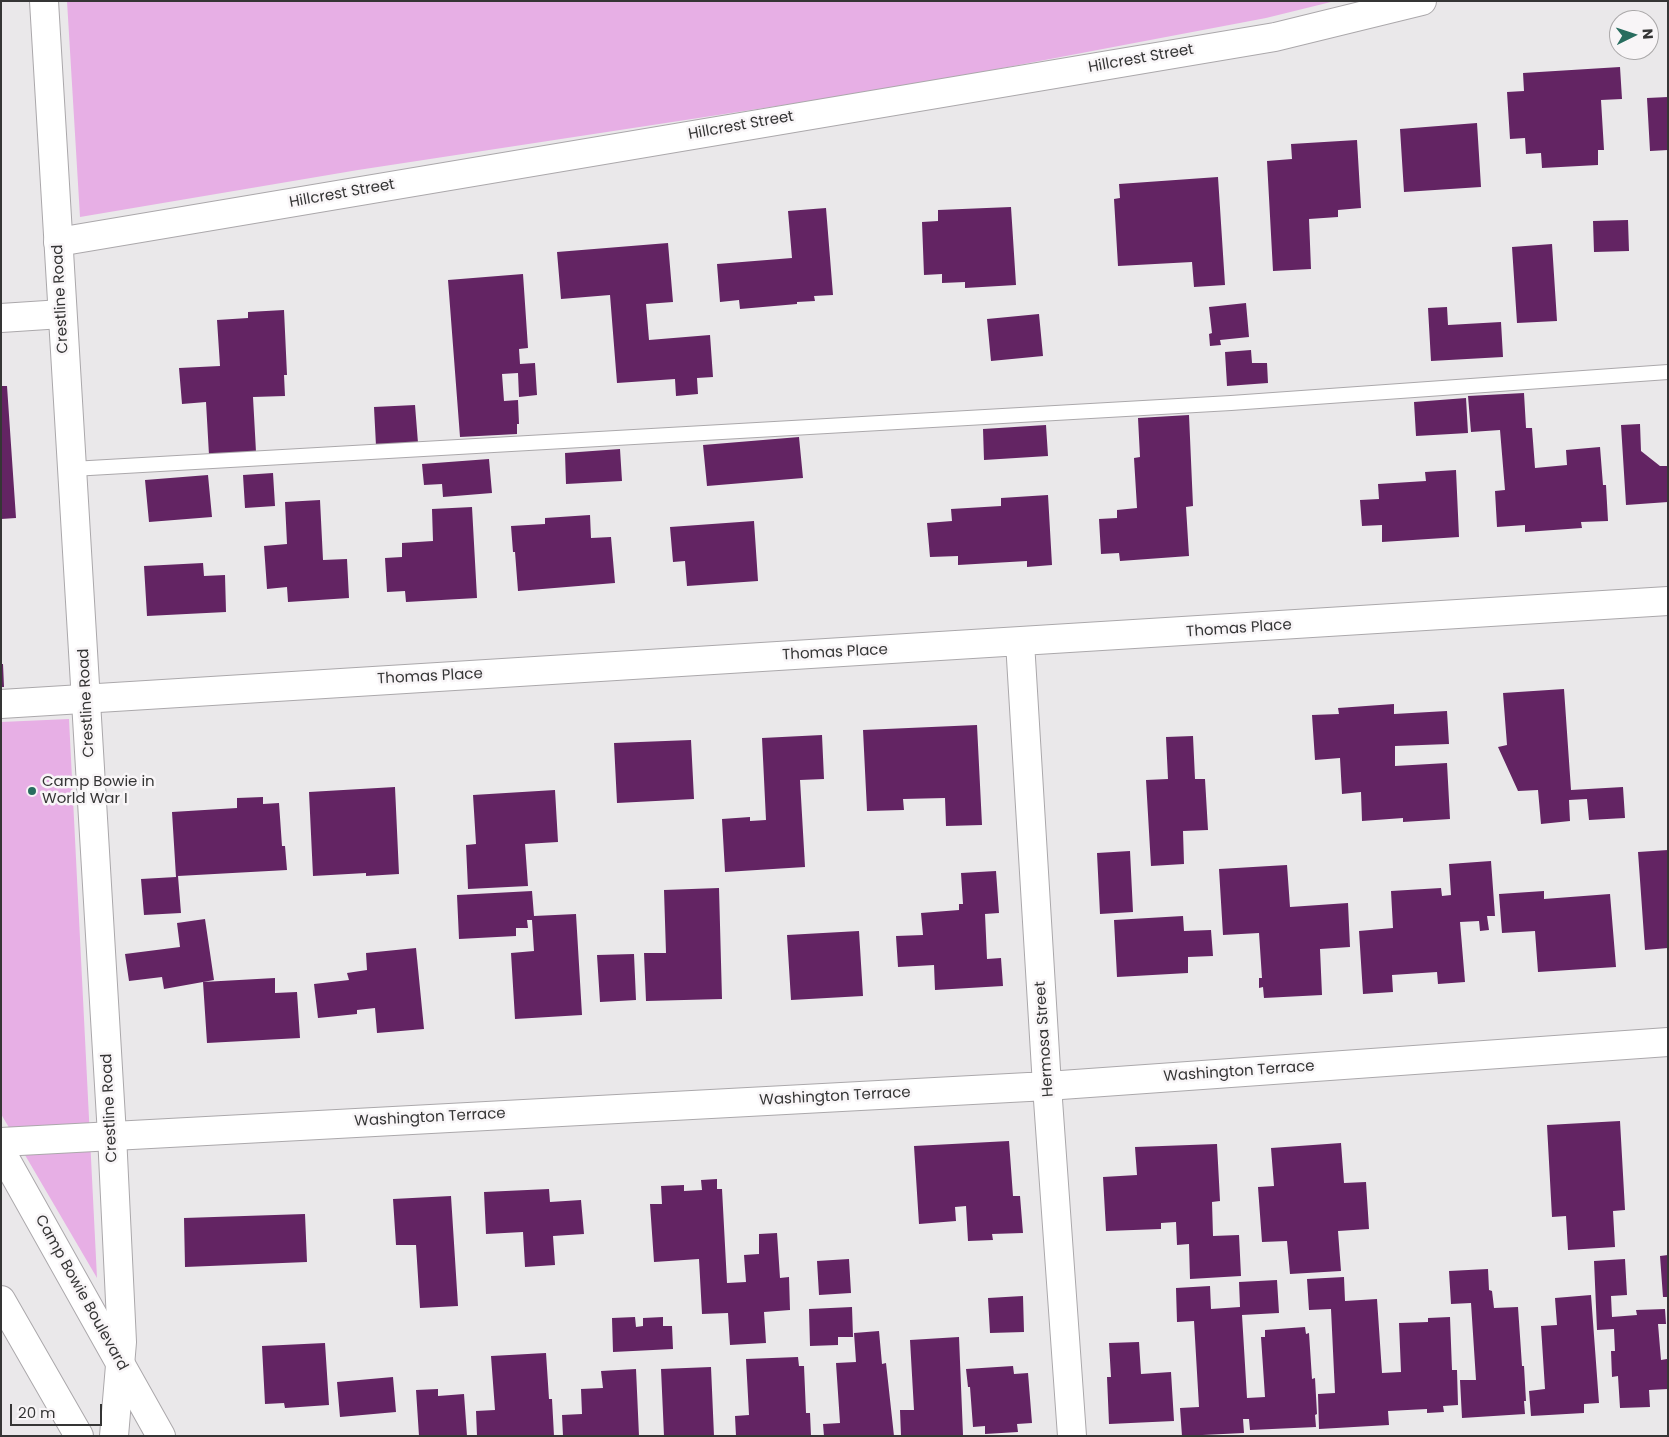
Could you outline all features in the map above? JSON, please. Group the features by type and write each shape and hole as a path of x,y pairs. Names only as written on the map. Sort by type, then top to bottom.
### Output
{"street":[{"name":"Crestline Road","path":"44,1 112,1135 122,1342 114,1436"},
{"name":"Hillcrest Street","path":"58,242 1275,37 1422,1"},
{"path":"1,318 62,314"},
{"name":"Thomas Place","path":"1,704 1668,601"},
{"name":"Hermosa Street","path":"1020,642 1047,1086 1072,1436"},
{"name":"Washington Terrace","path":"1,1142 1047,1086 1668,1042"},
{"name":"Camp Bowie Boulevard","path":"1,1151 161,1436"},
{"path":"1,1300 79,1436"}],"lane":[{"path":"72,469 1211,404 1668,372"}],"shaded area":[{"path":"67,1 1335,1 1266,18 908,86 358,170 80,217"},
{"path":"69,719 97,1278 1,1114 1,722"}],"building":[{"path":"1620,67 1622,99 1601,100 1604,150 1598,150 1598,165 1542,168 1541,153 1526,154 1525,138 1510,139 1507,92 1524,91 1523,73"},
{"path":"1668,97 1668,150 1650,151 1647,98"},
{"path":"1477,123 1481,187 1404,192 1400,129"},
{"path":"1357,140 1361,208 1338,210 1338,217 1309,219 1311,269 1273,271 1267,161 1292,159 1291,144"},
{"path":"1218,177 1225,285 1194,287 1192,262 1118,266 1114,199 1120,198 1119,184"},
{"path":"1011,207 1016,285 965,288 965,282 942,283 942,274 924,275 922,222 938,221 938,210"},
{"path":"826,208 833,295 814,296 815,301 797,302 797,304 740,309 739,300 720,302 717,264 792,258 788,211"},
{"path":"1628,220 1629,251 1594,252 1593,221"},
{"path":"668,243 673,302 646,304 649,340 710,335 713,377 697,378 698,394 676,396 675,379 617,383 610,295 561,299 557,252"},
{"path":"1552,244 1557,321 1517,323 1512,247"},
{"path":"523,274 528,348 519,349 520,364 535,363 537,395 519,397 518,373 502,374 504,401 518,400 519,424 517,424 517,434 460,437 448,280"},
{"path":"1246,303 1249,337 1220,340 1221,345 1210,346 1209,334 1212,333 1209,307"},
{"path":"1447,307 1448,325 1501,322 1503,357 1431,361 1428,308"},
{"path":"284,310 287,375 284,375 285,396 253,397 256,452 209,455 206,402 182,404 179,368 220,366 217,320 248,318 248,312"},
{"path":"1039,314 1043,356 991,361 987,319"},
{"path":"1251,350 1252,363 1267,363 1268,383 1227,386 1225,352"},
{"path":"1,386 7,386 16,518 1,519"},
{"path":"1524,393 1526,428 1532,428 1535,468 1567,465 1566,450 1600,447 1603,485 1606,485 1608,521 1581,522 1582,528 1525,532 1525,525 1497,527 1495,491 1505,490 1500,430 1471,432 1468,396"},
{"path":"1466,398 1468,433 1416,436 1414,402"},
{"path":"415,405 418,443 376,446 374,407"},
{"path":"1189,415 1193,506 1186,507 1189,556 1120,561 1119,553 1101,554 1099,519 1117,518 1117,510 1137,508 1134,458 1140,457 1138,418"},
{"path":"1640,424 1641,451 1660,466 1668,466 1668,502 1626,505 1621,425"},
{"path":"1046,425 1048,456 984,460 983,429"},
{"path":"799,437 803,478 707,486 703,445"},
{"path":"620,449 622,481 566,484 565,453"},
{"path":"489,459 492,493 443,497 442,484 424,485 422,464"},
{"path":"1456,470 1459,537 1382,542 1382,525 1362,526 1360,500 1379,499 1378,484 1426,481 1425,472"},
{"path":"273,473 275,506 245,508 243,475"},
{"path":"208,475 212,517 149,522 145,480"},
{"path":"1048,495 1052,565 1027,567 1027,561 958,565 958,556 930,557 927,523 952,521 951,509 1001,506 1001,498"},
{"path":"320,500 323,560 347,559 349,598 288,602 287,587 267,589 264,546 287,544 285,502"},
{"path":"472,507 477,598 406,602 405,591 387,592 385,558 402,557 402,543 433,541 432,509"},
{"path":"590,515 591,538 611,537 615,583 518,591 511,526 545,524 545,518"},
{"path":"754,521 758,581 687,586 685,561 673,562 670,527"},
{"path":"203,563 204,576 225,575 226,612 147,616 144,566"},
{"path":"1,664 3,664 4,687 1,687"},
{"path":"1564,689 1571,790 1623,787 1625,818 1589,820 1587,799 1569,800 1570,821 1541,824 1538,790 1518,791 1498,747 1507,745 1503,693"},
{"path":"1394,704 1394,714 1447,711 1449,744 1395,746 1395,766 1447,763 1450,819 1403,822 1403,818 1362,821 1361,792 1342,794 1340,758 1315,760 1312,715 1339,714 1338,708"},
{"path":"977,725 982,825 946,826 945,798 903,799 904,810 867,811 863,730"},
{"path":"822,735 824,779 800,780 805,867 725,872 722,819 750,817 750,821 766,820 762,738"},
{"path":"1193,736 1195,779 1205,779 1208,830 1183,831 1184,864 1151,866 1146,780 1168,779 1166,737"},
{"path":"691,740 694,799 617,803 614,743"},
{"path":"395,787 399,874 366,876 366,873 313,876 309,792"},
{"path":"555,790 558,842 525,844 528,886 468,889 466,845 476,844 473,795"},
{"path":"263,797 263,804 279,803 282,846 285,846 287,870 178,876 181,913 144,915 141,879 176,877 172,812 237,808 237,798"},
{"path":"1668,850 1668,948 1645,950 1638,852"},
{"path":"1130,851 1133,912 1100,914 1097,853"},
{"path":"1491,861 1495,916 1487,916 1489,930 1480,931 1479,921 1460,922 1465,982 1438,984 1437,972 1392,975 1393,992 1363,994 1359,931 1393,928 1391,891 1441,888 1442,896 1451,895 1449,864"},
{"path":"1287,865 1290,907 1348,903 1350,947 1320,949 1322,995 1264,998 1263,987 1259,988 1259,978 1262,978 1259,933 1223,935 1219,869"},
{"path":"996,871 999,913 985,914 987,959 1001,958 1003,986 935,990 934,965 898,967 896,936 923,935 921,913 959,910 959,904 963,904 961,873"},
{"path":"719,888 722,999 646,1001 644,953 666,953 664,890"},
{"path":"532,891 534,916 576,914 582,1015 515,1019 511,953 534,951 532,920 527,920 528,928 516,928 516,936 459,939 457,895"},
{"path":"1544,891 1544,899 1610,894 1616,967 1538,972 1535,931 1502,933 1499,894"},
{"path":"1183,916 1184,931 1211,930 1213,956 1188,957 1188,973 1117,977 1114,920"},
{"path":"205,919 214,980 164,989 162,977 129,981 125,954 180,947 177,923"},
{"path":"859,931 863,996 791,1000 787,935"},
{"path":"416,948 424,1029 377,1033 375,1008 357,1010 357,1014 318,1018 314,984 349,980 347,973 367,970 366,953"},
{"path":"634,954 636,1000 600,1002 597,955"},
{"path":"275,978 275,993 297,992 300,1038 207,1043 203,982"},
{"path":"1620,1121 1625,1210 1613,1211 1615,1247 1568,1250 1566,1216 1552,1217 1547,1125"},
{"path":"1009,1141 1013,1196 1020,1196 1023,1233 992,1234 993,1240 968,1241 966,1206 955,1207 956,1221 919,1224 914,1146"},
{"path":"1341,1143 1344,1183 1366,1182 1369,1229 1338,1231 1341,1271 1290,1274 1287,1241 1262,1242 1258,1187 1274,1186 1271,1148"},
{"path":"1217,1144 1220,1201 1212,1202 1213,1236 1239,1235 1241,1276 1190,1279 1189,1244 1177,1245 1176,1222 1161,1223 1161,1229 1106,1231 1103,1177 1137,1175 1135,1147"},
{"path":"717,1179 717,1189 722,1189 727,1283 746,1282 744,1255 759,1254 759,1234 777,1233 780,1278 789,1277 790,1310 764,1312 766,1343 730,1345 728,1313 702,1314 699,1259 654,1262 650,1204 662,1204 661,1186 684,1185 684,1191 702,1190 701,1180"},
{"path":"549,1189 550,1202 581,1200 584,1234 553,1236 555,1265 525,1267 523,1232 486,1234 484,1192"},
{"path":"451,1196 458,1306 420,1308 416,1245 396,1245 393,1199"},
{"path":"305,1214 307,1262 185,1267 184,1218"},
{"path":"1668,1255 1668,1297 1663,1297 1660,1256"},
{"path":"849,1259 851,1293 819,1295 817,1261"},
{"path":"1625,1259 1627,1295 1611,1296 1612,1317 1637,1315 1636,1310 1665,1309 1666,1324 1658,1324 1661,1360 1667,1359 1668,1389 1649,1390 1650,1407 1620,1408 1618,1376 1612,1377 1611,1351 1615,1351 1614,1329 1597,1330 1594,1261"},
{"path":"1488,1269 1489,1290 1492,1291 1494,1308 1518,1307 1522,1366 1524,1366 1525,1414 1462,1418 1460,1380 1476,1380 1471,1303 1451,1304 1449,1271"},
{"path":"1344,1277 1345,1301 1377,1299 1382,1373 1401,1372 1399,1323 1428,1322 1428,1318 1450,1317 1452,1370 1457,1370 1458,1405 1443,1406 1444,1412 1427,1413 1427,1409 1388,1411 1389,1425 1319,1429 1318,1394 1335,1393 1331,1309 1309,1310 1307,1279"},
{"path":"1277,1280 1279,1313 1242,1315 1247,1398 1265,1397 1261,1337 1265,1337 1265,1330 1305,1327 1306,1334 1309,1333 1312,1379 1315,1378 1316,1427 1250,1430 1249,1419 1243,1419 1244,1433 1182,1436 1180,1408 1199,1407 1194,1321 1177,1322 1176,1288 1210,1286 1211,1309 1240,1307 1239,1282"},
{"path":"1591,1295 1599,1403 1584,1404 1584,1413 1531,1416 1529,1391 1545,1389 1541,1326 1557,1325 1555,1298"},
{"path":"1023,1296 1024,1332 990,1333 988,1298"},
{"path":"852,1307 853,1337 838,1337 838,1345 810,1346 809,1309"},
{"path":"635,1317 636,1327 643,1326 643,1318 663,1317 663,1326 672,1326 673,1349 613,1352 612,1318"},
{"path":"879,1331 882,1364 886,1363 894,1436 824,1436 823,1424 840,1423 836,1363 856,1362 854,1333"},
{"path":"959,1337 963,1435 901,1436 900,1410 914,1410 910,1340"},
{"path":"1139,1342 1141,1374 1171,1372 1174,1421 1109,1424 1107,1377 1111,1377 1109,1343"},
{"path":"325,1343 329,1405 285,1408 284,1403 265,1404 262,1346"},
{"path":"546,1353 549,1399 552,1399 554,1436 477,1436 476,1411 495,1410 491,1356"},
{"path":"798,1357 799,1366 804,1366 806,1413 810,1413 811,1436 736,1436 735,1416 749,1415 746,1359"},
{"path":"1013,1366 1014,1374 1028,1373 1032,1423 1017,1424 1018,1432 985,1434 985,1426 973,1427 970,1387 968,1387 966,1369"},
{"path":"711,1367 714,1436 664,1436 661,1369"},
{"path":"636,1369 639,1436 563,1436 562,1415 582,1414 581,1389 603,1388 601,1371"},
{"path":"393,1377 396,1412 340,1417 337,1382"},
{"path":"438,1389 438,1396 464,1394 467,1436 419,1436 416,1390"}],"place":[{"name":"Camp Bowie in World War I","path":"32,791"}]}
